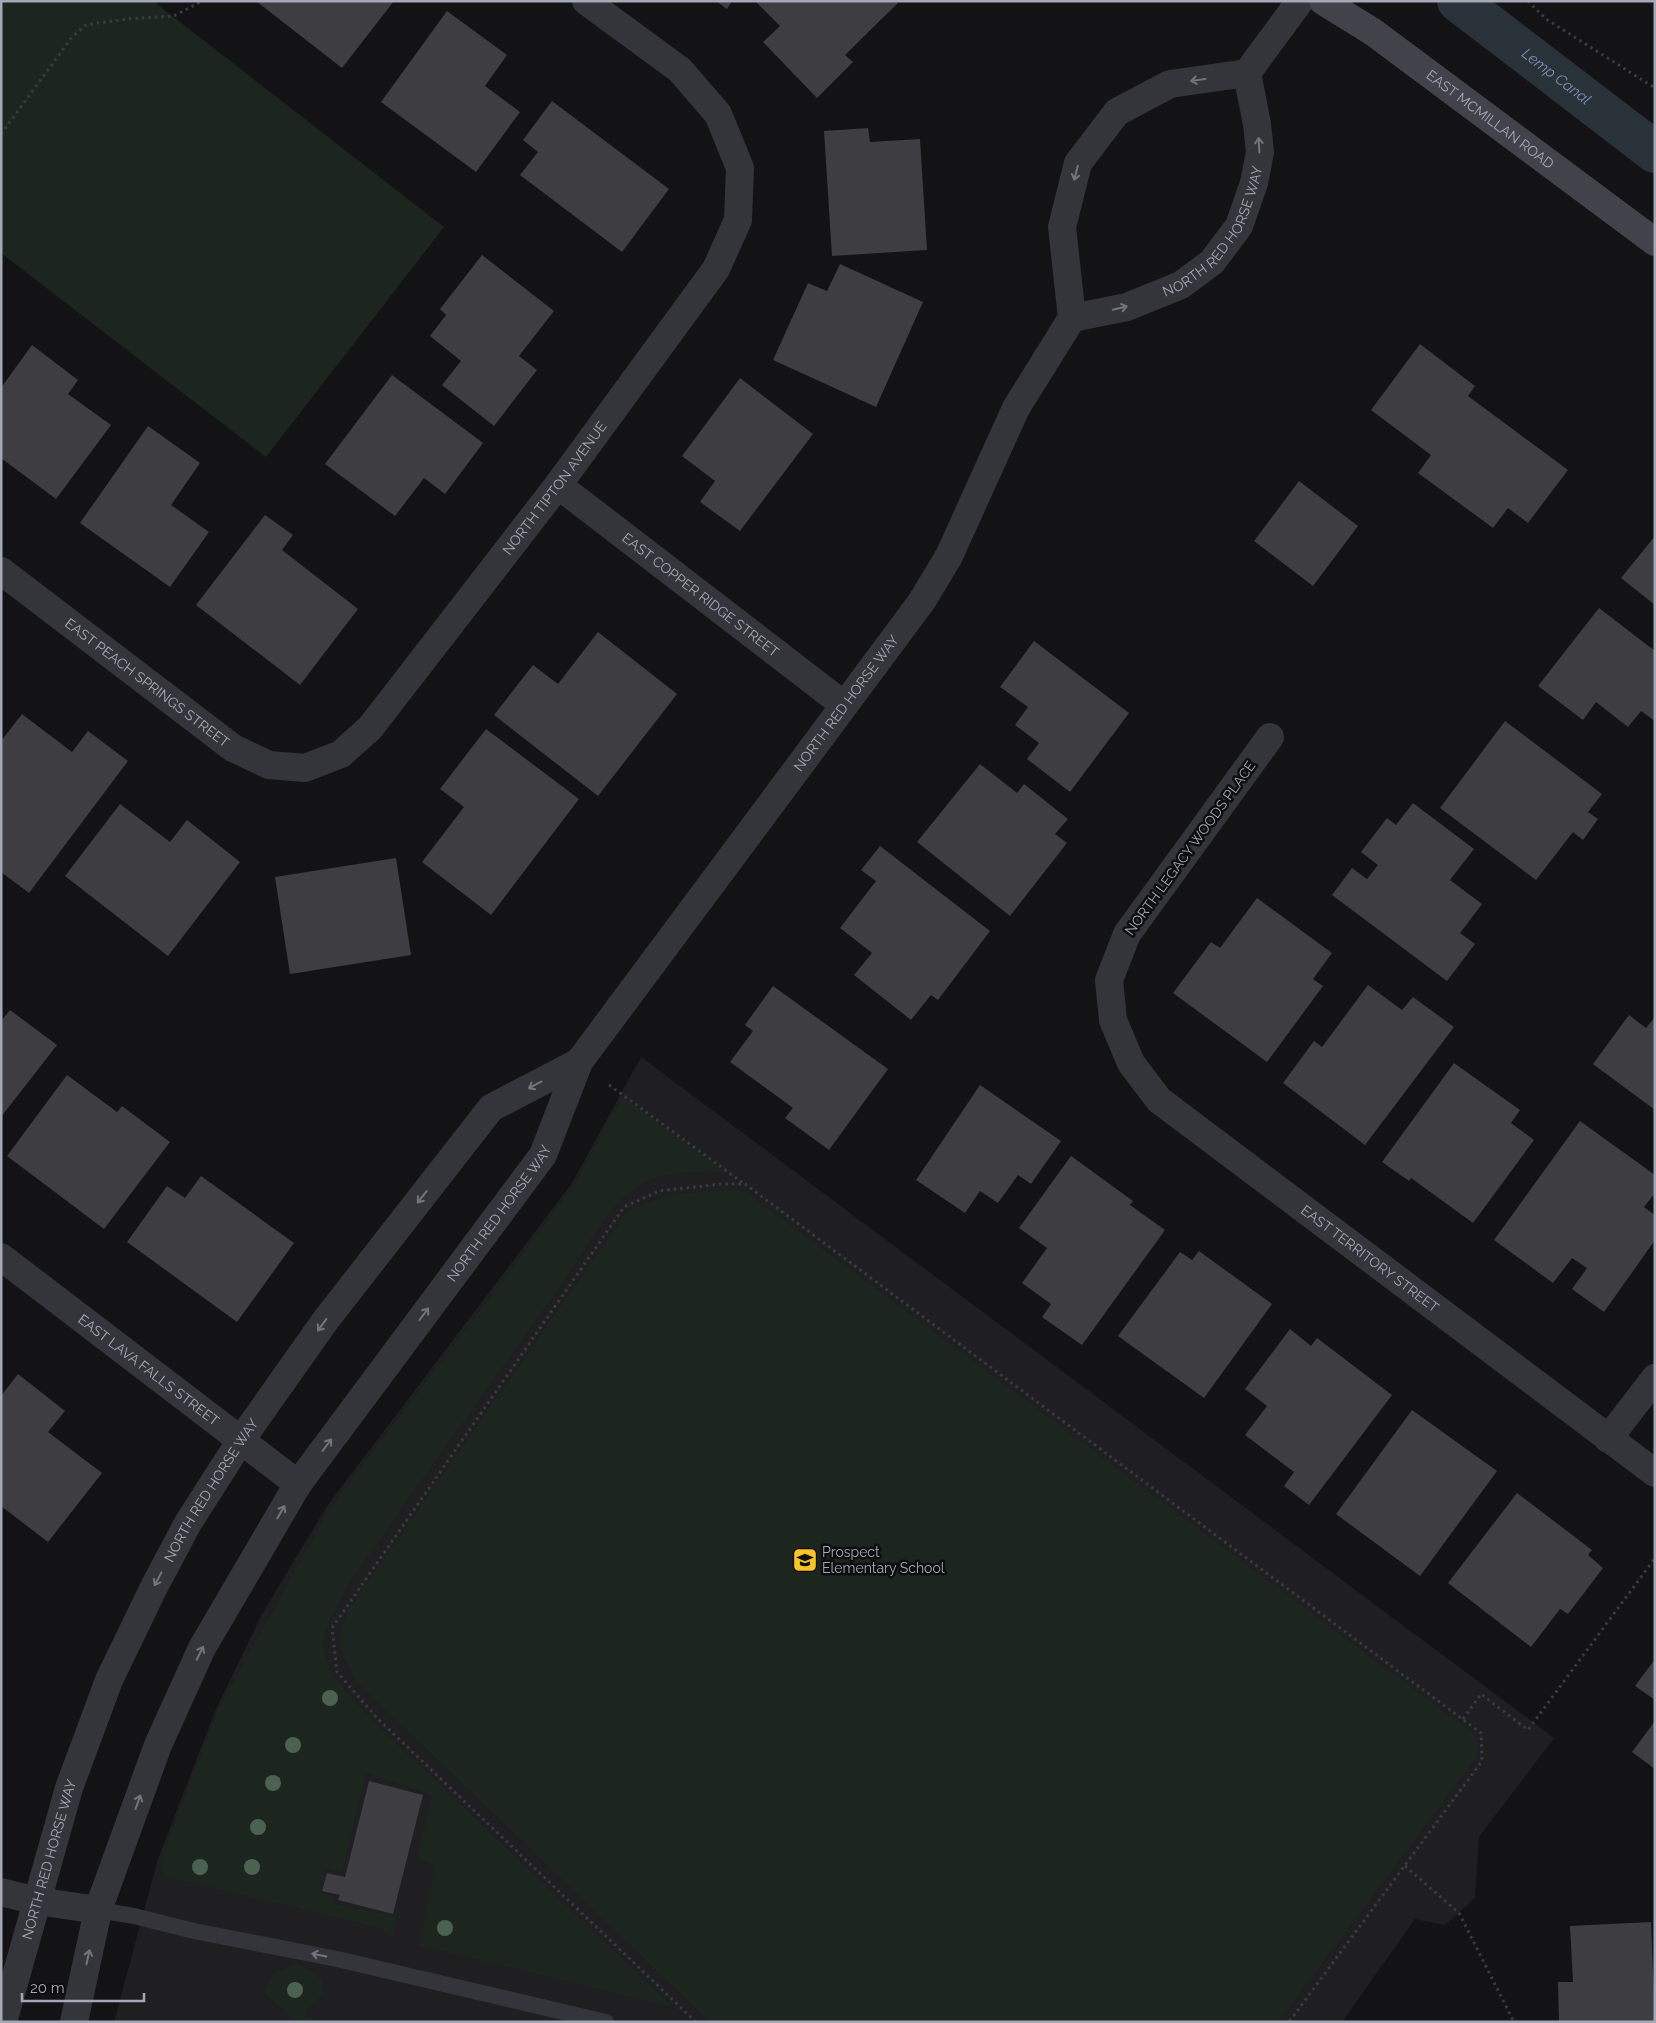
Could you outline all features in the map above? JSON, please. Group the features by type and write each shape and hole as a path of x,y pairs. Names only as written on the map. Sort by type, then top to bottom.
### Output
{"main road":[{"name":"EAST MCMILLAN ROAD","path":"1323,1 1373,32 1655,242"}],"street":[{"name":"NORTH TIPTON AVENUE","path":"305,768 341,754 370,728 558,484 716,269 738,220 740,168 718,114 680,70 586,1"},
{"path":"1072,318 1062,228 1078,162 1117,112 1143,98 1170,84 1247,73 1300,1"},
{"name":"NORTH RED HORSE WAY","path":"74,2022 98,1910 158,1745 202,1648 298,1484 543,1155 578,1062 922,601 949,556 1016,408 1072,318 1127,307 1181,285 1212,262 1239,226 1254,183 1260,152 1258,124 1247,73"},
{"name":"EAST COPPER RIDGE STREET","path":"558,484 844,706"},
{"name":"EAST PEACH SPRINGS STREET","path":"1,571 233,748 269,764 305,768"},
{"name":"NORTH LEGACY WOODS PLACE","path":"1113,1020 1108,980 1127,934 1270,737"},
{"name":"EAST TERRITORY STREET","path":"1113,1020 1131,1063 1160,1100 1655,1473"},
{"name":"NORTH RED HORSE WAY","path":"2,2022 69,1788 109,1680 154,1587 188,1523 240,1440 325,1320 491,1108 578,1062"},
{"name":"EAST LAVA FALLS STREET","path":"1,1257 298,1484"},
{"path":"1608,1438 1655,1378"},
{"path":"1,1892 37,1901 98,1910"}],"lane":[{"path":"98,1910 366,1966 606,2022"}],"path":[{"path":"1,134 72,37 86,25 126,19 174,16 202,1"},
{"path":"1528,1 1546,19 1655,88"},
{"path":"578,1062 745,1184 1481,1733 1482,1761 1289,2022"},
{"path":"696,2022 378,1719 337,1672 332,1628 624,1207 659,1191 721,1184 745,1184"},
{"path":"1462,1719 1481,1694 1528,1730 1655,1558"},
{"path":"1404,1866 1459,1913 1514,2022"}],"shaded area":[{"path":"1,1 153,1 444,227 266,457 1,253"},
{"name":"Prospect Elementary School","path":"641,1057 1554,1738 1479,1837 1475,1898 1445,1925 1415,1919 1342,2022 114,2022 158,1859 216,1709 262,1614 327,1506 572,1183"},
{"path":"622,1097 725,1172 680,1173 647,1181 626,1196 604,1219 559,1288 350,1582 328,1625 325,1634 324,1650 331,1670 337,1679 372,1720 673,2007 419,1945 435,1866 417,1859 433,1795 366,1773 342,1873 325,1868 320,1893 334,1896 333,1903 396,1917 392,1937 382,1929 360,1923 164,1876 160,1861 218,1710 329,1510 574,1186"},
{"name":"Prospect Elementary School","path":"729,1189 746,1192 1473,1733 1478,1744 1476,1758 1278,2022 710,2022 356,1681 343,1654 341,1639 348,1610 626,1213 651,1201 676,1195"},
{"path":"294,1964 305,1967 315,1973 324,1987 324,1993 305,2012 316,2022 296,2022 265,1993 272,1974"}],"building":[{"path":"256,1 394,1 342,68"},
{"path":"716,1 732,1 727,9"},
{"path":"758,1 896,1 898,3 845,55 853,62 817,98 763,42 780,26 757,3"},
{"path":"447,11 507,55 485,86 520,112 476,172 381,102"},
{"path":"552,101 669,189 622,252 520,175 538,152 523,140"},
{"path":"868,128 870,142 920,139 927,250 832,256 824,131"},
{"path":"482,255 554,311 519,356 537,370 494,426 442,385 461,361 430,336 446,315 440,309"},
{"path":"840,264 923,302 876,407 773,360 808,283 827,291"},
{"path":"1420,344 1475,386 1468,396 1568,470 1528,523 1508,508 1493,528 1418,473 1431,455 1371,410"},
{"path":"32,345 78,380 68,394 111,425 56,499 1,458 1,384 3,385"},
{"path":"392,375 483,443 445,494 424,478 395,516 325,464"},
{"path":"740,378 813,434 740,531 700,502 715,481 682,456"},
{"path":"148,426 200,463 171,505 209,532 170,587 80,523"},
{"path":"1299,481 1358,526 1313,586 1254,541"},
{"path":"265,515 293,535 282,550 358,609 300,685 196,605"},
{"path":"1655,536 1655,605 1621,578"},
{"path":"1599,608 1655,651 1655,721 1641,711 1628,727 1596,702 1583,720 1538,686"},
{"path":"598,632 677,694 598,796 494,715 533,665 558,684"},
{"path":"1034,641 1129,713 1070,792 1027,759 1039,743 1015,725 1028,707 1000,687"},
{"path":"22,714 72,752 88,731 128,761 29,893 1,872 1,741"},
{"path":"1505,721 1602,794 1588,812 1598,819 1583,840 1573,832 1536,880 1440,808"},
{"path":"486,729 579,799 491,915 422,862 464,807 440,789"},
{"path":"980,764 1017,793 1024,784 1068,819 1055,834 1067,843 1010,916 917,842"},
{"path":"1413,803 1474,849 1450,880 1482,904 1460,933 1475,944 1447,981 1332,895 1352,868 1367,879 1378,865 1361,852 1387,818 1396,825"},
{"path":"120,804 170,842 187,820 240,862 168,956 65,876"},
{"path":"880,846 990,931 938,1000 931,995 911,1020 854,975 872,953 840,928 876,881 861,870"},
{"path":"396,858 411,955 290,974 275,877"},
{"path":"1257,898 1332,953 1313,979 1323,986 1267,1062 1173,993 1211,942 1220,948"},
{"path":"1368,985 1402,1010 1413,997 1454,1027 1365,1145 1283,1083 1314,1041 1322,1047"},
{"path":"773,986 888,1069 829,1150 785,1118 793,1108 730,1062 753,1031 745,1025"},
{"path":"10,1010 57,1045 1,1117 1,1021"},
{"path":"1629,1015 1646,1028 1655,1017 1655,1110 1593,1064"},
{"path":"1454,1063 1520,1110 1511,1123 1534,1140 1473,1223 1411,1178 1409,1181 1382,1162"},
{"path":"67,1075 117,1112 122,1106 170,1142 104,1229 7,1156"},
{"path":"980,1085 1061,1141 1031,1184 1018,1175 998,1203 980,1191 965,1213 916,1180"},
{"path":"1580,1121 1655,1175 1655,1193 1644,1207 1655,1215 1655,1240 1604,1312 1572,1289 1587,1268 1572,1258 1553,1283 1494,1240"},
{"path":"1071,1156 1133,1201 1130,1205 1165,1230 1082,1345 1042,1317 1051,1304 1022,1283 1047,1248 1019,1228"},
{"path":"201,1176 294,1243 237,1322 127,1242 167,1186 185,1198"},
{"path":"1199,1251 1272,1304 1204,1398 1118,1336 1180,1252 1192,1260"},
{"path":"1290,1329 1311,1346 1317,1338 1392,1395 1309,1505 1284,1486 1294,1472 1245,1435 1267,1406 1245,1389"},
{"path":"18,1374 65,1411 48,1432 102,1473 48,1542 1,1506 1,1396"},
{"path":"1412,1410 1497,1471 1420,1576 1336,1514"},
{"path":"1517,1493 1592,1550 1588,1555 1603,1568 1568,1614 1560,1609 1531,1647 1448,1583"},
{"path":"1655,1659 1655,1700 1635,1686"},
{"path":"1655,1721 1655,1769 1632,1752"},
{"path":"369,1781 423,1795 393,1914 338,1900 340,1895 322,1891 327,1873 345,1877"},
{"path":"1651,1922 1655,2022 1559,2022 1558,1982 1573,1982 1570,1926"}],"waterway":[{"name":"Lemp Canal","path":"1458,1 1655,152"}],"place":[{"name":"Prospect Elementary School","path":"805,1560"}]}
